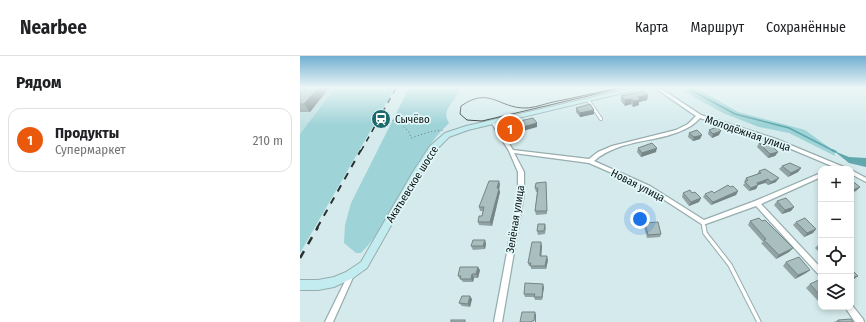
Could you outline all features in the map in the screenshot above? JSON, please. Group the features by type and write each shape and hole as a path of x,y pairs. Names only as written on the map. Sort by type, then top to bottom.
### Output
{"main road":[{"name":"Акатьевское шоссе","path":"300,285 312,286 333,283 351,275 364,265 416,174 441,138 454,132 586,100"}],"street":[{"name":"Молодёжная улица","path":"676,100 699,116 774,140 838,166"},
{"path":"590,161 595,155 608,149 678,130 694,123 699,116"},
{"name":"Зелёная улица","path":"493,122 511,151 521,172 522,194 498,322"},
{"name":"Новая улица","path":"511,151 590,161 648,187 704,223"},
{"path":"829,162 831,166"},
{"path":"854,174 866,180"},
{"path":"704,223 757,203 818,176"},
{"path":"757,203 818,270"},
{"path":"329,322 351,275"},
{"path":"851,310 860,322"}],"lane":[{"path":"588,100 600,119"},
{"path":"704,223 705,233 730,265 759,322"}],"path":[{"path":"382,121 397,120 409,132 411,138 429,132 450,129"}],"shaded area":[{"path":"300,100 326,100 300,134"},
{"path":"326,100 388,100 300,253 300,134"},
{"path":"403,100 453,100 446,113 449,123 435,138 424,154 385,222 361,253 356,253 344,243 345,225 351,203"},
{"path":"700,100 718,100 738,112 805,130 834,151 835,156 789,133 759,127 723,113"},
{"path":"834,151 849,157 866,158 866,167 849,163"}],"building":[{"path":"300,100 307,100 304,104 300,104"},
{"path":"590,104 594,110 580,113 576,108"},
{"path":"533,118 537,123 523,127 520,121"},
{"path":"717,127 721,131 713,134 709,130"},
{"path":"697,130 702,135 694,137 689,133"},
{"path":"652,143 657,148 642,153 638,148"},
{"path":"759,143 771,145 778,152 770,154"},
{"path":"790,163 801,168 791,173 782,166"},
{"path":"765,169 779,178 771,182 768,179 757,183 758,185 751,188 745,182 748,180 746,178 761,173 759,171"},
{"path":"489,181 499,181 497,188 499,189 490,222 478,222 479,216 482,216 484,207 479,207"},
{"path":"546,182 547,211 535,211 538,188 535,188 536,183"},
{"path":"854,182 860,187 854,190"},
{"path":"728,185 730,187 733,186 738,191 713,202 705,194 712,191 714,193"},
{"path":"690,190 692,193 695,192 701,198 691,202 683,193"},
{"path":"786,198 794,207 785,210 777,201"},
{"path":"759,218 762,221 765,220 793,248 779,255 764,240 766,239 750,221"},
{"path":"805,218 816,229 807,233 796,222"},
{"path":"658,222 661,234 648,235 645,223"},
{"path":"538,224 545,224 544,231 537,231"},
{"path":"473,240 485,240 483,246 471,246"},
{"path":"532,242 541,242 540,256 547,256 545,266 530,266 531,263 528,263"},
{"path":"799,257 810,270 798,275 786,262"},
{"path":"460,267 478,267 476,274 472,274 471,279 460,279 461,276 458,276"},
{"path":"854,272 858,276 854,277"},
{"path":"818,280 818,293 810,284"},
{"path":"525,283 543,284 542,297 534,297 535,294 524,294"},
{"path":"462,296 470,296 468,304 459,303"},
{"path":"522,312 535,312 534,321 520,322"},
{"path":"851,319 853,322 839,322 838,320"},
{"path":"451,320 465,320 465,322 451,322"}],"waterway":[{"path":"710,100 735,114 789,128 834,151"}],"tram line":[{"path":"470,100 461,106 460,114 467,120 482,121 569,100"},
{"path":"495,100 516,107 528,108 561,100"}],"railway":[{"path":"361,151 389,100"},
{"path":"317,228 361,150"},
{"path":"300,258 318,227"}],"place":[{"name":"Сычёво","path":"381,119"},
{"name":"Продукты","path":"510,129"}]}
